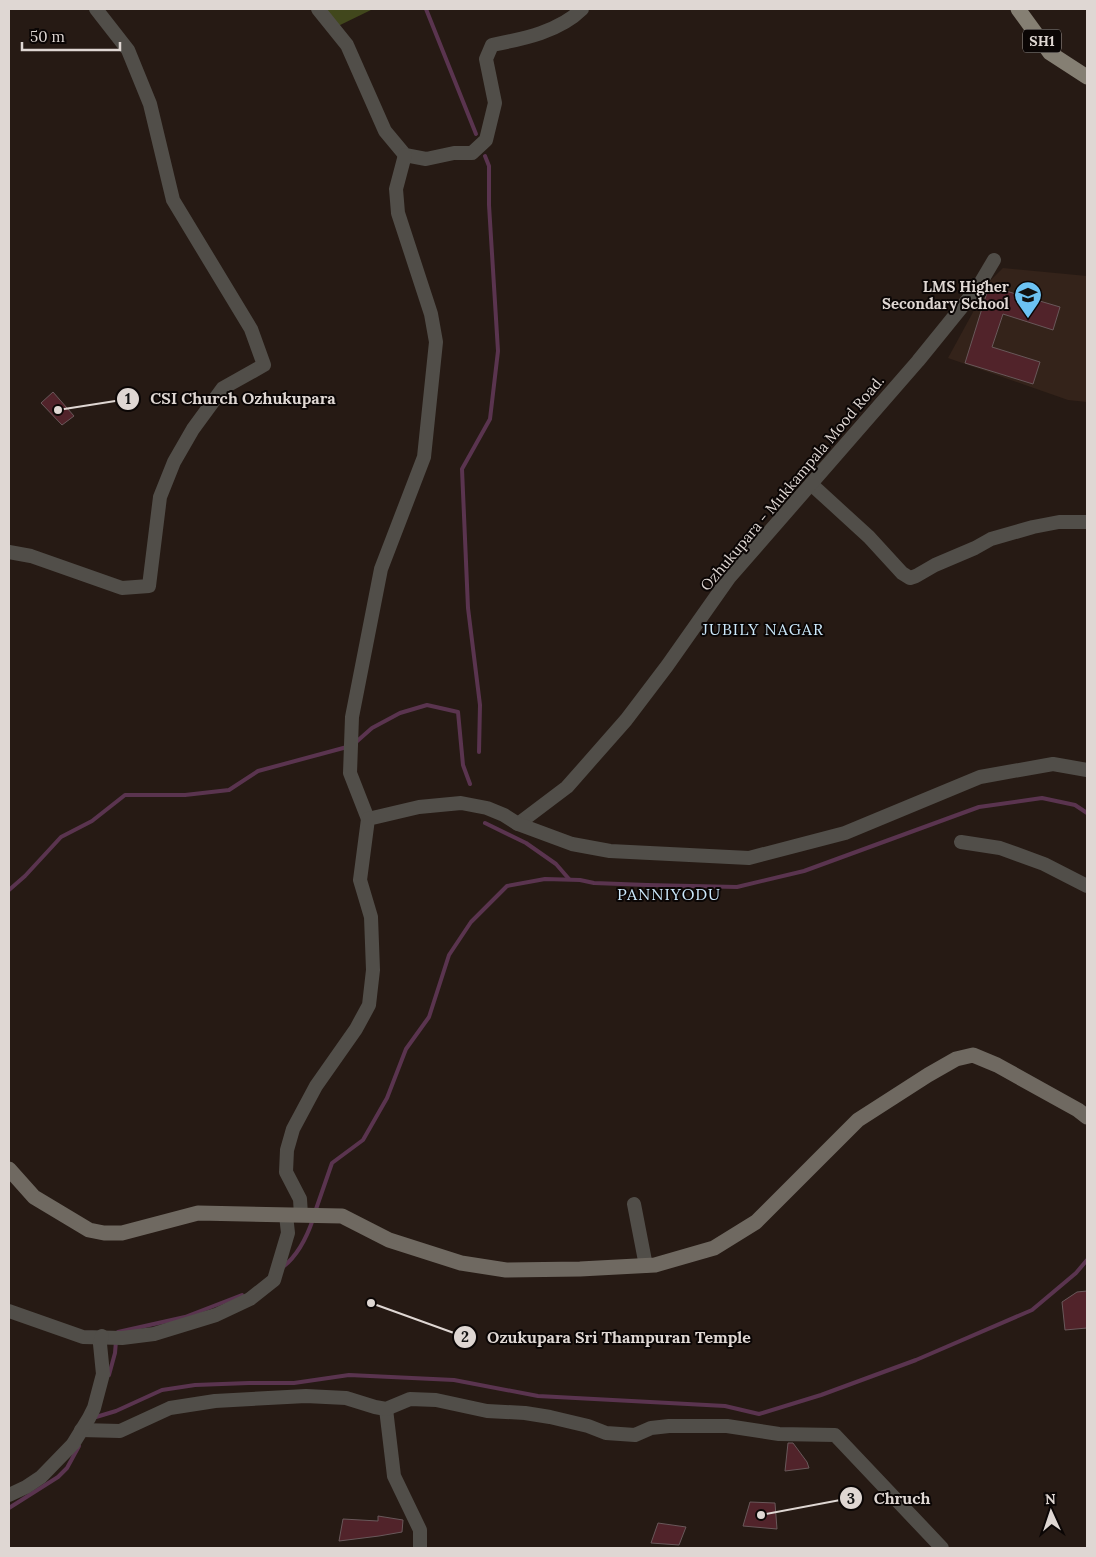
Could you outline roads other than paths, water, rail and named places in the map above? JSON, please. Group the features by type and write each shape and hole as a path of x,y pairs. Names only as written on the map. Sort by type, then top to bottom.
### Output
{"main road":[{"name":"SH1","path":"1018,9 1050,53 1087,77"},
{"path":"9,1168 34,1197 89,1230 104,1233 122,1233 198,1213 342,1216 389,1240 461,1263 506,1270 580,1270 655,1265 714,1248 756,1222 858,1120 956,1059 973,1055 997,1065 1078,1110 1087,1117"}],"street":[{"path":"9,552 31,556 122,588 149,586 160,497 174,462 193,429 223,388 264,365 251,329 173,200 150,104 128,50 96,9"},
{"path":"318,9 347,45 385,131 405,155 426,159 472,152 486,140 495,103 486,59 492,45 519,40 553,28 582,9"},
{"path":"9,1311 83,1338 102,1336 122,1338 154,1334 216,1315 250,1299 274,1280 288,1233 299,1215 300,1199 286,1172 287,1150 293,1129 316,1086 356,1029 369,1006 374,970 371,917 360,880 368,819 350,773 352,717 381,569 424,457 433,385 436,342 431,314 398,213 396,189 405,155"},
{"name":"Ozhukupara - Mukkampala Mood Road.","path":"518,824 567,787 626,720 729,578 918,361 978,287 994,260"},
{"path":"811,484 869,537 902,573 910,578 991,539 1042,525 1059,522 1087,522"},
{"path":"368,819 419,807 461,803 488,808 518,824 572,844 610,851 749,858 844,833 980,777 1053,764 1087,770"},
{"path":"961,842 1000,848 1044,864 1087,886"},
{"path":"634,1204 646,1266"},
{"path":"9,1495 41,1477 73,1444 82,1430 94,1408 103,1374 100,1344 102,1336"},
{"path":"82,1430 120,1431 170,1408 215,1401 306,1396 346,1398 386,1409 410,1399 422,1398 487,1411 525,1413 550,1417 588,1426 606,1433 635,1436 651,1428 669,1426 727,1426 779,1434 835,1435 942,1548"},
{"path":"386,1409 394,1476 420,1530 420,1548"}],"waterway":[{"path":"426,9 476,134"},
{"path":"479,752 480,705 468,608 462,469 490,419 498,351 489,205 489,166 485,156"},
{"path":"355,743 372,728 400,713 427,705 458,712 463,765 470,784"},
{"path":"9,890 25,876 61,837 92,821 125,795 185,795 229,790 258,771 347,747"},
{"path":"315,1212 332,1163 363,1140 387,1098 406,1049 429,1017 449,955 471,922 507,886 545,879 580,880 594,883 737,887 804,871 979,807 1042,798 1075,805 1087,813"},
{"path":"485,823 526,843 556,864 569,879"},
{"path":"283,1267 301,1245 313,1219"},
{"path":"96,1417 116,1411 162,1390 195,1385 294,1383 349,1375 454,1380 538,1396 725,1406 759,1414 821,1395 916,1360 1032,1310 1076,1273 1087,1260"},
{"path":"118,1332 185,1317 242,1295"},
{"path":"109,1375 116,1341"},
{"path":"9,1508 58,1477 67,1468 79,1446"}],"place":[{"name":"LMS Higher Secondary School","path":"1028,319"},
{"name":"CSI Church Ozhukupara","path":"58,410"},
{"name":"Ozukupara Sri Thampuran Temple","path":"371,1303"},
{"name":"Chruch","path":"761,1515"}],"district":[{"name":"JUBILY NAGAR","path":"763,629"},
{"name":"PANNIYODU","path":"669,894"}]}
